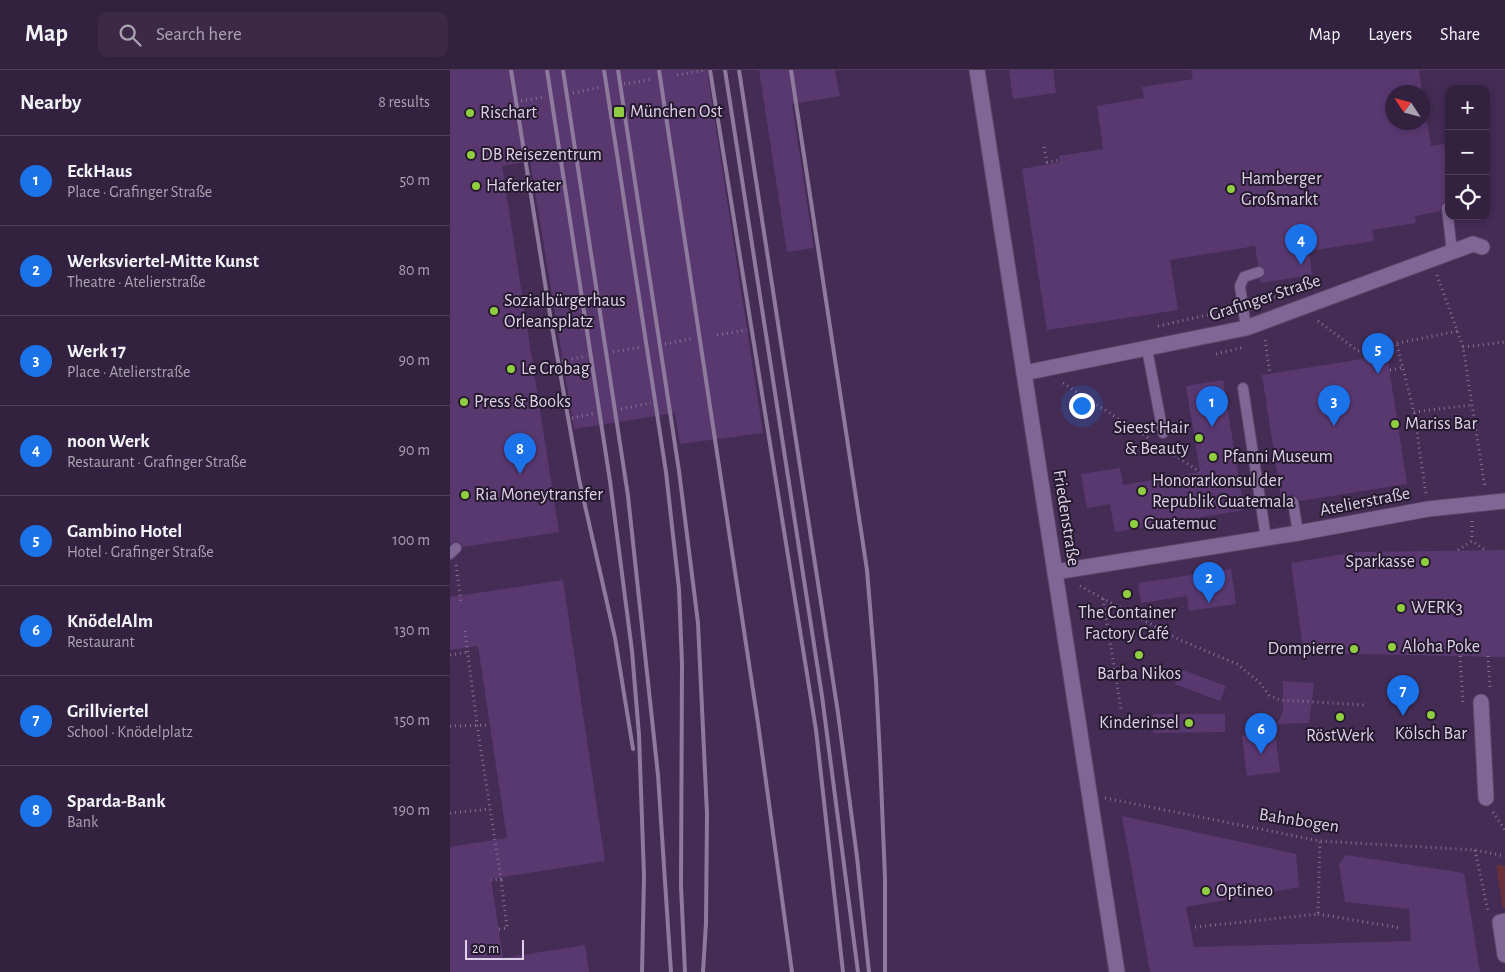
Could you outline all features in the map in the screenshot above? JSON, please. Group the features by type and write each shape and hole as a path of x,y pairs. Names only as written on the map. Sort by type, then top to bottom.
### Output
{"street":[{"name":"Friedenstraße","path":"977,70 1117,972"},
{"name":"Grafinger Straße","path":"1024,373 1246,328 1431,261 1472,244 1482,247"},
{"name":"Atelierstraße","path":"1055,572 1298,533 1428,509 1505,501"},
{"path":"1486,697 1486,798"},
{"path":"1503,922 1505,955"}],"lane":[{"path":"1448,220 1452,252"},
{"path":"1246,328 1240,286 1244,277 1259,272"},
{"path":"1147,349 1163,433"},
{"path":"1243,388 1266,538"},
{"path":"1293,502 1298,533"}],"path":[{"path":"676,75 705,70"},
{"path":"624,84 653,79"},
{"path":"573,92 601,87"},
{"path":"520,101 546,96"},
{"path":"1044,147 1047,162 1060,160"},
{"path":"1431,261 1463,347 1486,502"},
{"path":"1318,321 1358,351 1397,345 1458,331"},
{"path":"717,335 747,330"},
{"path":"665,344 694,338"},
{"path":"1265,340 1270,374"},
{"path":"1463,347 1505,342"},
{"path":"1397,345 1401,368 1414,412 1428,509"},
{"path":"613,352 642,347"},
{"path":"562,360 587,356"},
{"path":"1390,370 1401,368"},
{"path":"1062,383 1151,440"},
{"path":"622,409 651,404"},
{"path":"1414,412 1471,405"},
{"path":"572,418 596,413"},
{"path":"1159,445 1200,472"},
{"path":"1472,533 1472,541"},
{"path":"1472,541 1486,550"},
{"path":"1458,550 1472,541"},
{"path":"454,553 461,602"},
{"path":"1055,572 1180,640 1237,664 1259,682 1269,695 1280,700 1364,705"},
{"path":"1102,598 1121,709"},
{"path":"465,631 476,725 507,928 499,929"},
{"path":"450,655 468,652"},
{"path":"1460,656 1463,703"},
{"path":"1486,697 1488,656"},
{"path":"450,726 490,725"},
{"name":"Bahnbogen","path":"1090,795 1320,841 1475,850 1505,856"},
{"path":"450,813 490,809"},
{"path":"1498,820 1505,820"},
{"path":"1318,914 1320,841"},
{"path":"1475,850 1489,913 1503,922"},
{"path":"491,880 501,879"},
{"path":"1195,927 1318,914 1401,928"}],"shaded area":[{"path":"1496,865 1505,866 1505,908 1503,908"}],"building":[{"path":"450,70 707,70 763,433 680,444 675,413 574,429 530,161 502,166 559,532 463,547 457,541 450,544"},
{"path":"759,70 835,70 840,96 792,104 814,248 787,252"},
{"path":"1009,70 1053,70 1056,93 1013,99"},
{"name":"Hamberger Großmarkt","path":"1191,70 1419,70 1421,85 1385,85 1385,130 1428,130 1431,146 1444,144 1445,202 1440,211 1415,216 1416,223 1372,230 1374,241 1309,251 1312,275 1261,283 1260,279 1264,276 1266,270 1258,265 1255,246 1170,260 1178,310 1047,330 1022,169 1060,162 1059,156 1103,149 1097,106 1144,98 1142,87 1193,79"},
{"path":"1387,355 1407,484 1300,501 1296,496 1291,495 1286,503 1282,504 1262,375"},
{"path":"1223,380 1244,510 1115,532 1110,504 1087,508 1081,474 1120,468 1123,485 1200,472 1186,386"},
{"name":"WERK3","path":"1505,550 1505,657 1304,653 1291,563 1357,552"},
{"path":"1231,569 1236,604 1189,611 1187,596 1141,603 1138,583"},
{"path":"563,580 605,861 491,879 503,958 585,945 589,972 450,972 450,847 507,838 478,646 450,650 450,597"},
{"path":"1180,669 1226,686 1220,701 1175,684"},
{"path":"1283,681 1314,683 1309,723 1277,724 1283,712"},
{"name":"Kinderinsel","path":"1153,714 1225,714 1225,732 1153,733"},
{"path":"1275,732 1280,772 1247,776 1242,736"},
{"name":"Optineo","path":"1122,816 1296,854 1299,887 1186,907 1194,947 1411,941 1409,909 1345,902 1339,864 1346,855 1464,873 1480,972 1150,972"}],"railway":[{"path":"511,70 552,327 579,479 615,638 633,749"},
{"path":"547,70 610,481 632,651 639,735 644,876 642,972"},
{"path":"563,70 628,496 658,775 671,972"},
{"path":"604,70 666,472 679,589 682,664 681,886 685,972"},
{"path":"618,70 679,471 698,623 707,814 706,923 703,972"},
{"path":"659,70 758,723 792,972"},
{"path":"710,70 816,730 843,972"},
{"path":"725,70 822,696 858,972"},
{"path":"739,70 838,713 857,857 869,972"},
{"path":"791,70 867,570 880,757 885,878 885,972"}],"place":[{"name":"München Ost","path":"619,112"},
{"name":"Rischart","path":"470,113"},
{"name":"DB Reisezentrum","path":"471,155"},
{"name":"Haferkater","path":"476,186"},
{"name":"Hamberger Großmarkt","path":"1231,189"},
{"name":"noon Werk","path":"1301,265"},
{"name":"Sozialbürgerhaus Orleansplatz","path":"494,311"},
{"name":"Le Crobag","path":"511,369"},
{"name":"Gambino Hotel","path":"1378,374"},
{"name":"Press & Books","path":"464,402"},
{"name":"Mariss Bar","path":"1395,424"},
{"name":"Werk 17","path":"1334,426"},
{"name":"EckHaus","path":"1212,427"},
{"name":"Sieest Hair & Beauty","path":"1199,438"},
{"name":"Pfanni Museum","path":"1213,457"},
{"name":"Sparda-Bank","path":"520,474"},
{"name":"Honorarkonsul der Republik Guatemala","path":"1142,491"},
{"name":"Ria Moneytransfer","path":"465,495"},
{"name":"Guatemuc","path":"1134,524"},
{"name":"Sparkasse","path":"1425,562"},
{"name":"The Container Factory Café","path":"1127,594"},
{"name":"Werksviertel-Mitte Kunst","path":"1209,603"},
{"name":"WERK3","path":"1401,608"},
{"name":"Aloha Poke","path":"1392,647"},
{"name":"Dompierre","path":"1354,649"},
{"name":"Barba Nikos","path":"1139,655"},
{"name":"Kölsch Bar","path":"1431,715"},
{"name":"Grillviertel","path":"1403,716"},
{"name":"RöstWerk","path":"1340,717"},
{"name":"Kinderinsel","path":"1189,723"},
{"name":"KnödelAlm","path":"1261,754"},
{"name":"Optineo","path":"1206,891"}]}
